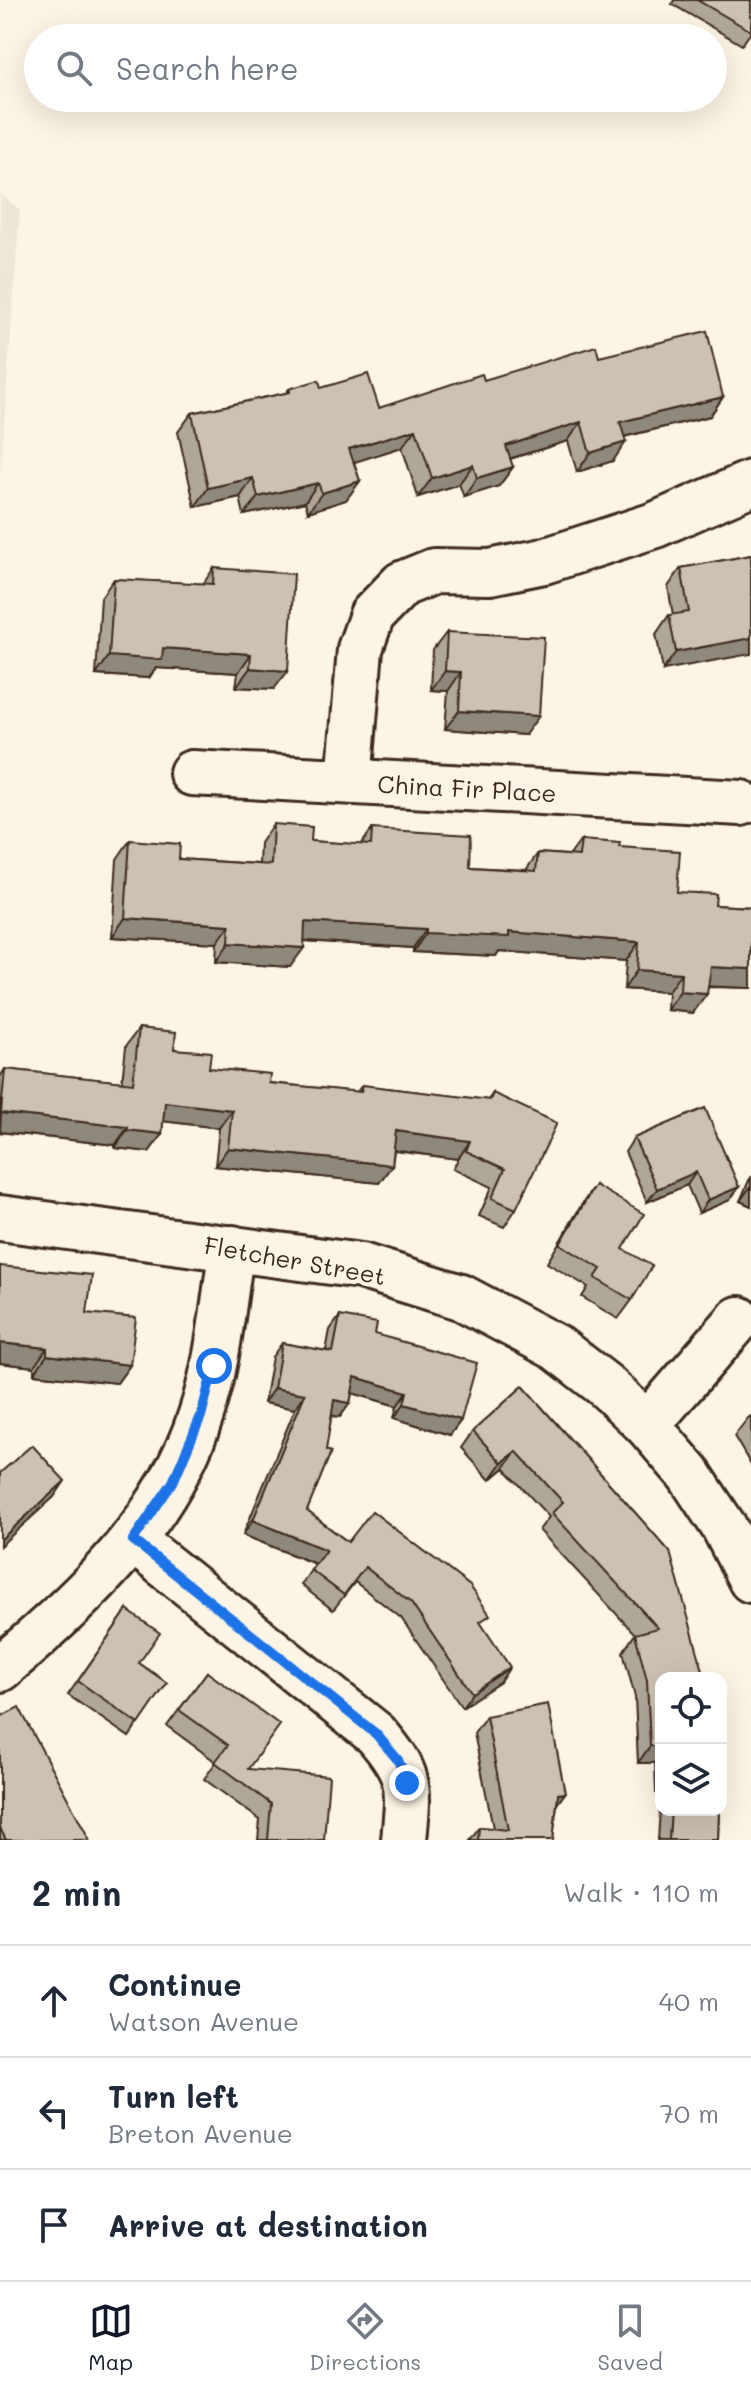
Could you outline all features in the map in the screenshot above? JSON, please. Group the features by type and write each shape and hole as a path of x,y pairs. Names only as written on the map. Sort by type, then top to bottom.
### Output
{"street":[{"path":"349,781 360,649 372,615 402,584 434,571 490,572 544,561 655,525 751,483"},
{"name":"China Fir Place","path":"192,773 741,803"},
{"name":"Fletcher Street","path":"0,1218 361,1266 461,1297 557,1348 606,1386 647,1425 689,1474 724,1527 751,1580"},
{"path":"0,1669 52,1625 133,1540 173,1482 201,1416 214,1366 232,1248"},
{"path":"647,1425 739,1319"},
{"path":"133,1540 376,1734 398,1760 407,1783 404,1840"}],"shaded area":[{"path":"0,193 20,210 0,478"}],"building":[{"path":"697,0 751,0 751,31"},
{"path":"707,331 723,397 620,422 626,442 590,453 581,422 506,446 513,467 477,478 473,465 432,478 416,429 349,449 360,481 322,493 318,483 258,497 253,478 208,488 192,413 290,392 289,389 319,380 321,388 368,374 379,408 482,374 484,380 596,346 599,357"},
{"path":"751,555 751,638 676,652 669,615 689,612 681,568"},
{"path":"214,568 294,574 288,671 250,668 251,654 163,648 162,660 109,656 114,579 213,584"},
{"path":"447,632 544,637 539,716 459,711 461,672 445,671"},
{"path":"273,824 312,827 311,841 371,845 372,829 471,835 470,867 536,871 538,853 579,856 581,840 620,843 619,847 680,851 677,892 716,894 715,905 751,907 751,969 711,967 707,994 680,992 681,973 637,970 639,942 509,932 509,937 426,933 426,929 305,922 304,948 229,943 230,925 125,918 130,840 180,844 179,859 271,865"},
{"path":"139,1028 176,1032 174,1049 211,1052 209,1068 270,1074 269,1083 361,1092 362,1085 490,1100 493,1093 557,1123 516,1209 492,1198 505,1169 466,1151 470,1141 396,1131 392,1165 228,1148 232,1110 165,1102 162,1134 127,1130 128,1127 1,1113 5,1069 133,1083"},
{"path":"705,1108 739,1187 708,1200 696,1172 657,1189 634,1138"},
{"path":"595,1185 644,1214 623,1249 652,1266 632,1300 595,1278 601,1269 560,1244"},
{"path":"0,1266 92,1275 87,1313 136,1318 130,1365 47,1355 47,1348 0,1343"},
{"path":"340,1316 377,1323 375,1334 477,1363 461,1420 404,1404 407,1392 355,1377 350,1403 334,1400 326,1450 331,1452 307,1511 348,1542 372,1511 470,1586 490,1615 480,1622 510,1667 472,1693 411,1603 365,1567 344,1595 311,1570 326,1550 253,1520 305,1394 274,1388 282,1343 333,1352"},
{"path":"523,1386 670,1552 703,1672 655,1672 655,1746 650,1746 647,1680 635,1634 658,1628 552,1513 563,1502 516,1451 502,1463 473,1431"},
{"path":"32,1445 65,1481 0,1540 0,1473"},
{"path":"127,1610 160,1633 139,1663 167,1683 139,1724 78,1681"},
{"path":"207,1672 280,1725 248,1769 329,1776 324,1840 268,1840 271,1804 215,1762 228,1745 179,1710"},
{"path":"548,1704 565,1793 558,1794 553,1840 478,1840 479,1827 508,1830 486,1716"},
{"path":"19,1707 89,1840 6,1840 0,1828 0,1717"},
{"path":"671,1816 719,1816 718,1840 669,1840"}],"route":[{"path":"214,1366 201,1416 173,1482 133,1540 376,1734 398,1760 407,1783"}]}
